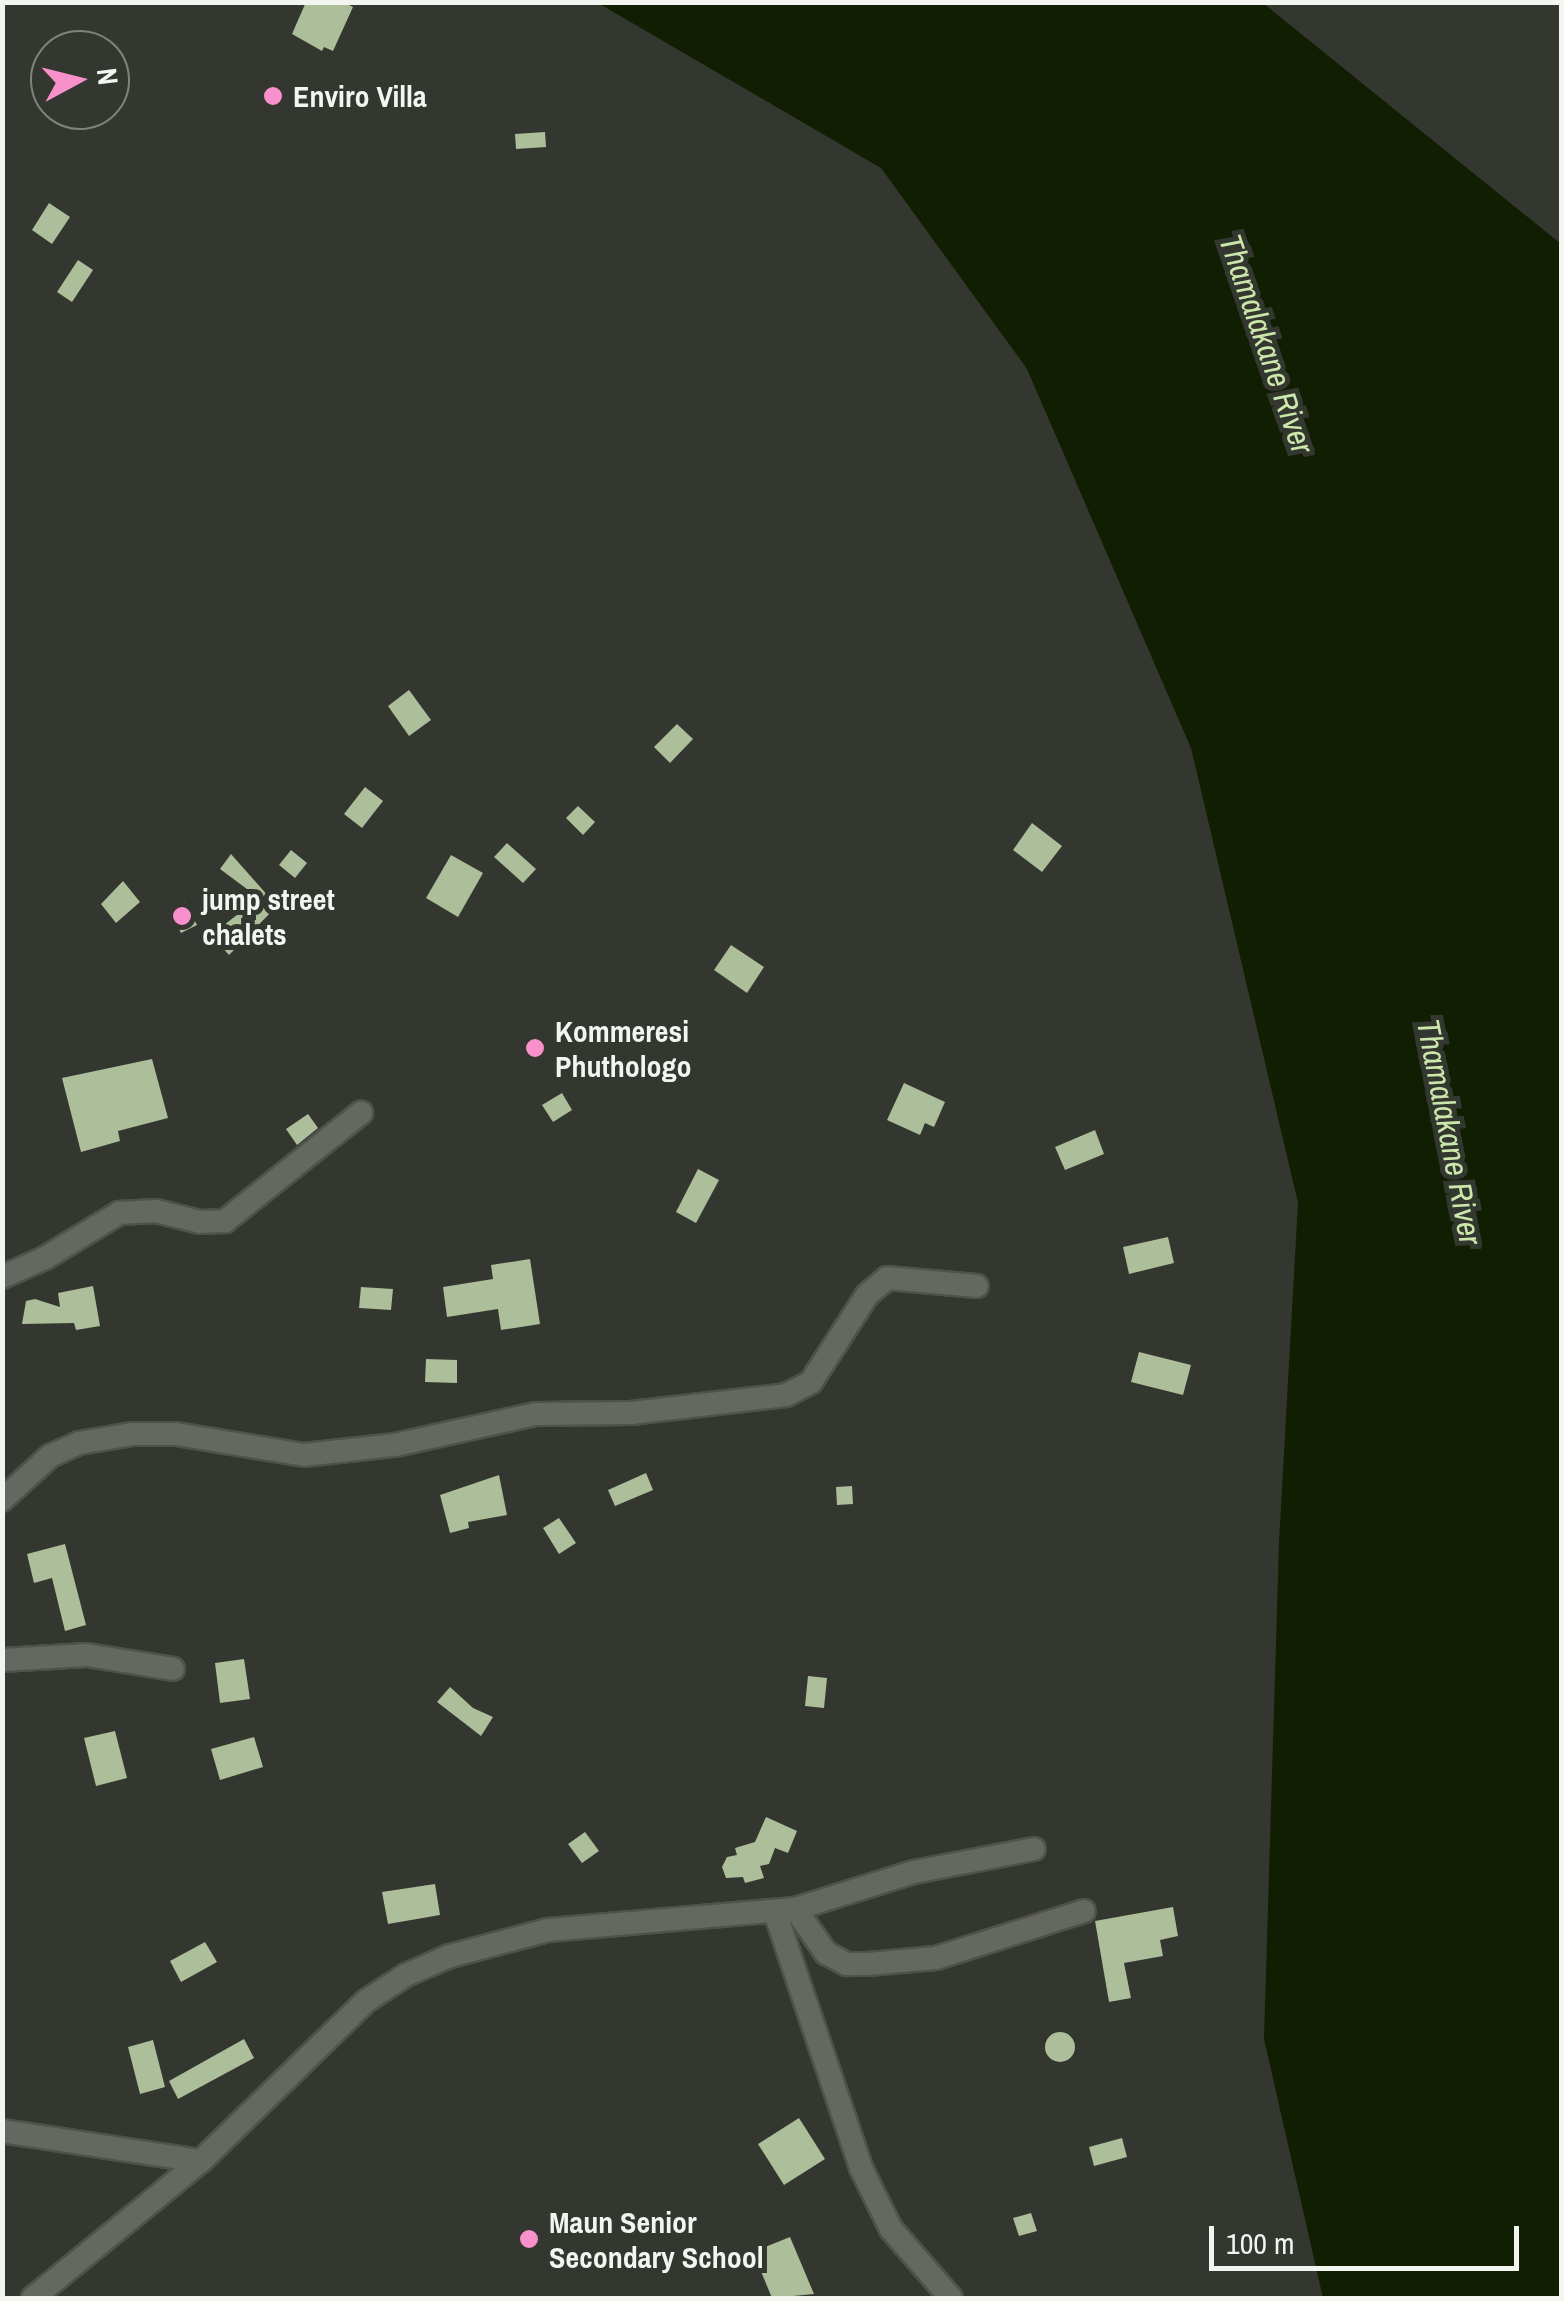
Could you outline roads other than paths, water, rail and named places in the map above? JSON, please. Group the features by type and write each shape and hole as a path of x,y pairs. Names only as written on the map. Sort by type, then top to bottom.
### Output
{"street":[{"path":"2,1277 46,1258 119,1213 156,1211 200,1222 225,1222 361,1112"},
{"path":"2,1500 50,1456 79,1443 134,1434 176,1434 304,1455 395,1445 536,1414 631,1413 786,1394 811,1382 868,1294 887,1278 978,1286"},
{"path":"2,1660 86,1655 172,1668"},
{"path":"33,2298 200,2161 366,2001 406,1975 450,1956 548,1930 785,1910 914,1872 1034,1849"},
{"path":"785,1910 826,1953 858,1964 936,1958 1084,1911"},
{"path":"785,1910 861,2168 891,2229 951,2298"},
{"path":"2,2131 200,2161"}],"water":[{"name":"Thamalakane River","path":"598,3 1263,3 1561,244 1561,2298 1323,2298 1264,2039 1279,1543 1298,1203 1191,748 1027,369 881,168"}],"place":[{"name":"Enviro Villa","path":"273,96"},
{"name":"jump street chalets","path":"182,916"},
{"name":"Kommeresi Phuthologo","path":"535,1048"},
{"name":"Maun Senior Secondary School","path":"529,2239"}]}
